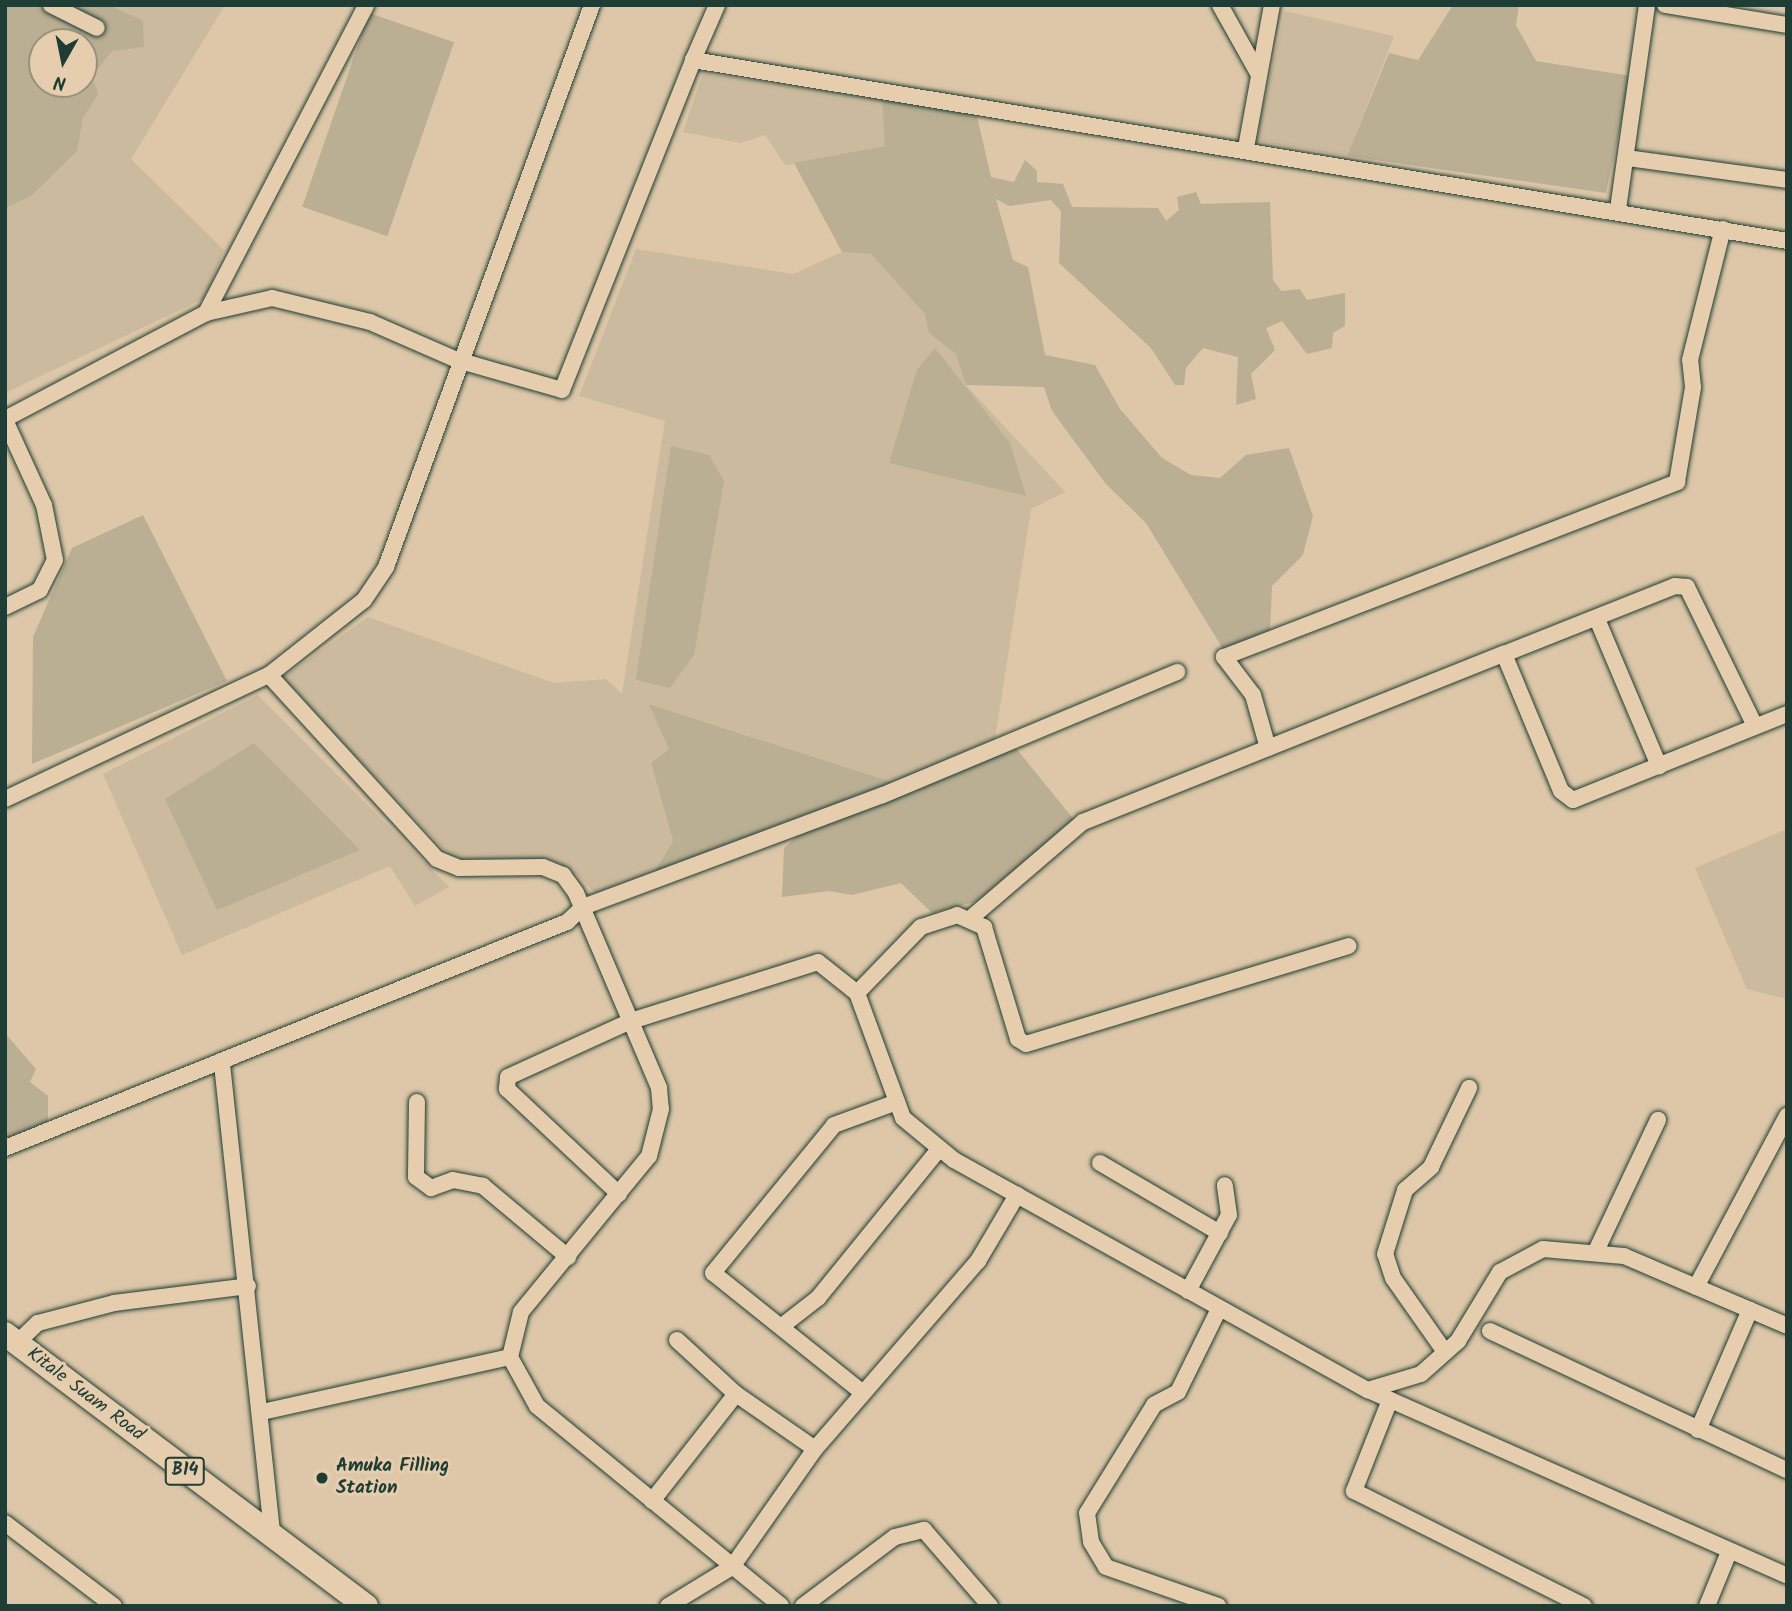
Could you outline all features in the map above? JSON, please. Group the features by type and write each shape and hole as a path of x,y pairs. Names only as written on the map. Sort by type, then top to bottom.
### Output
{"highway":[{"name":"Kitale Suam Road","path":"11,1339 273,1540 366,1606"}],"street":[{"path":"51,5 97,28"},
{"path":"206,313 366,5"},
{"path":"5,799 269,675 351,616 386,567 457,360 592,5"},
{"path":"5,607 40,590 55,559 44,505 5,419 206,313 272,299 319,306 457,360 556,391 566,386 717,5"},
{"path":"1220,5 1258,73"},
{"path":"1247,149 1258,73 1272,5"},
{"path":"1618,209 1628,158 1647,5"},
{"path":"1665,5 1787,25"},
{"path":"693,60 1618,209 1787,241"},
{"path":"1628,158 1787,180"},
{"path":"1268,748 1253,695 1224,657 1677,482 1693,387 1690,360 1723,229"},
{"path":"972,917 1083,822 1675,586 1688,587 1755,726"},
{"path":"1597,619 1659,766"},
{"path":"1504,654 1568,799 1579,800 1787,714"},
{"path":"5,1147 222,1064 567,922 583,907 883,795 1177,672"},
{"path":"269,675 437,859 459,868 543,867 563,875 583,907 631,1021 661,1109 649,1156 515,1322 510,1357 537,1406 781,1606"},
{"path":"857,993 921,927 942,917 972,917 984,927 1018,1040 1026,1044 1348,946"},
{"path":"619,1194 505,1082 513,1072 631,1021 806,961 829,966 857,993 897,1102 913,1130 939,1149 1188,1290 1218,1311 1368,1390 1787,1576"},
{"path":"222,1064 262,1412 273,1540"},
{"path":"1445,1352 1393,1278 1385,1254 1408,1183 1430,1167 1469,1088"},
{"path":"417,1102 416,1177 431,1188 453,1180 483,1186 568,1257"},
{"path":"863,1393 713,1273 718,1263 834,1125 897,1102"},
{"path":"1696,1287 1787,1116"},
{"path":"1597,1250 1658,1120"},
{"path":"782,1326 818,1298 939,1149"},
{"path":"1100,1163 1220,1233"},
{"path":"1188,1290 1220,1233 1231,1203 1225,1185"},
{"path":"668,1606 732,1567 815,1449 978,1261 1017,1195"},
{"path":"1368,1390 1421,1374 1445,1352 1500,1272 1543,1250 1597,1250 1696,1287 1787,1326"},
{"path":"11,1339 38,1323 114,1303 248,1286"},
{"path":"1698,1430 1750,1310"},
{"path":"1218,1311 1178,1392 1154,1405 1087,1513 1091,1542 1106,1567 1218,1606"},
{"path":"1490,1331 1787,1471"},
{"path":"677,1340 736,1394 815,1449"},
{"path":"262,1412 510,1357"},
{"path":"652,1501 736,1394"},
{"path":"1390,1400 1354,1491 1584,1606"},
{"path":"5,1523 114,1606"},
{"path":"803,1606 895,1537 924,1530 990,1606"},
{"path":"1707,1606 1729,1552"}],"shaded area":[{"path":"5,5 225,5 131,159 224,250 205,298 5,393"},
{"path":"5,5 109,5 143,21 144,47 112,51 98,68 98,28 28,28 28,98 96,98 83,118 77,151 31,196 5,208"},
{"path":"1453,5 1519,5 1516,25 1536,61 1631,76 1606,193 1347,156 1389,53 1418,60"},
{"path":"1285,11 1394,36 1347,156 1255,141"},
{"path":"369,13 454,42 387,236 302,207"},
{"path":"703,73 882,99 886,146 785,165 765,135 741,143 683,132"},
{"path":"882,99 976,112 991,177 1014,182 1025,160 1037,171 1037,182 1063,184 1072,207 1158,208 1166,221 1179,210 1177,197 1196,192 1201,204 1270,202 1273,280 1281,291 1300,289 1307,300 1345,293 1345,326 1333,333 1332,348 1307,354 1282,321 1266,328 1275,350 1251,374 1256,399 1236,405 1238,357 1203,348 1186,368 1184,385 1175,385 1151,348 1059,263 1061,211 1051,200 1009,206 996,199 1013,260 1028,267 1045,355 1095,365 1120,409 1162,458 1191,475 1220,478 1246,455 1289,448 1313,516 1303,555 1272,586 1270,631 1223,649 1146,523 1106,484 1052,411 1044,387 966,385 956,354 929,333 925,314 871,254 842,252 794,163 885,146"},
{"path":"636,249 793,274 842,252 871,254 925,314 930,333 956,354 966,385 1065,492 1031,509 995,738 895,783 650,704 669,749 651,763 673,841 653,874 595,893 576,873 453,859 282,678 368,617 554,683 606,679 622,694 665,421 579,396"},
{"path":"935,348 1010,443 1026,496 889,463 917,370"},
{"path":"671,446 709,455 724,481 694,655 670,688 636,680"},
{"path":"143,515 227,681 32,764 33,637 72,548"},
{"path":"258,695 449,887 415,906 390,866 182,955 103,774"},
{"path":"649,704 895,783 653,874 673,841 651,763 669,749"},
{"path":"254,743 360,850 217,910 165,799"},
{"path":"1015,747 1075,821 978,901 932,913 901,883 852,895 829,891 782,897 784,848 797,836"},
{"path":"1787,829 1787,999 1747,989 1695,868"},
{"path":"5,1033 36,1069 30,1082 48,1096 48,1121 5,1140"}],"place":[{"name":"Amuka Filling Station","path":"322,1478"}]}
